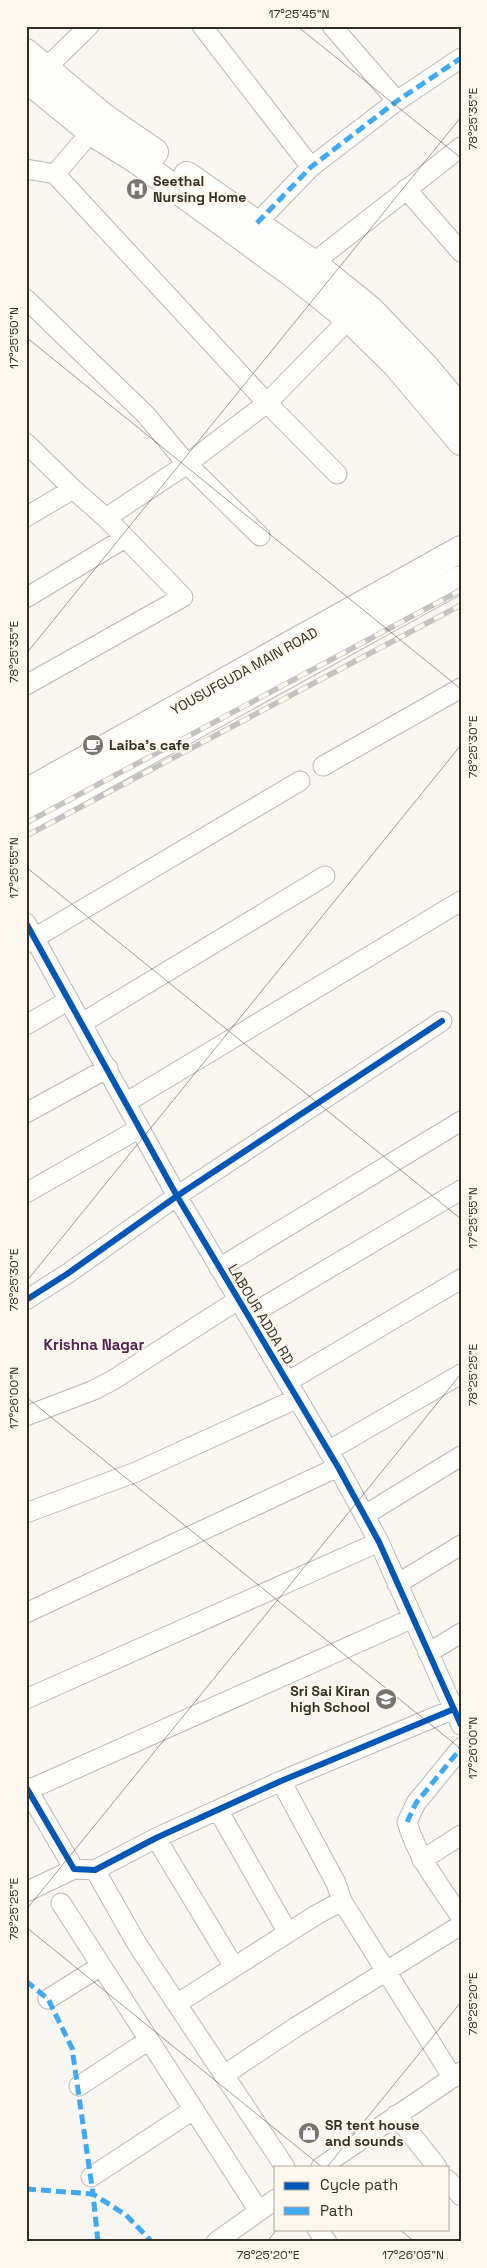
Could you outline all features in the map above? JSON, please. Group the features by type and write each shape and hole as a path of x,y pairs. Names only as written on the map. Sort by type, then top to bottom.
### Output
{"main road":[{"path":"26,52 36,74 91,132 251,231"},
{"path":"36,74 103,116 304,270 370,309 425,366 461,408"},
{"path":"304,270 349,319 396,365 461,442"},
{"name":"YOUSUFGUDA MAIN ROAD","path":"26,792 461,550"},
{"name":"YOUSUFGUDA MAIN ROAD","path":"26,819 461,579"}],"street":[{"path":"36,74 89,26"},
{"path":"202,26 311,167"},
{"path":"332,26 397,101"},
{"path":"251,231 311,167 397,101 461,58"},
{"path":"56,174 91,132"},
{"path":"304,270 461,147"},
{"path":"26,169 56,174 267,403 337,474"},
{"path":"406,189 461,252"},
{"path":"26,299 146,416 187,464 260,536"},
{"path":"106,518 187,464 267,403 349,319"},
{"path":"26,443 106,518 183,597 26,685"},
{"path":"26,518 73,488"},
{"path":"26,598 125,538"},
{"path":"323,766 461,688"},
{"path":"29,935 300,781"},
{"path":"82,1023 326,876"},
{"path":"126,1102 461,902"},
{"name":"LABOUR ADDA RD","path":"29,935 70,1000 177,1196 338,1467 380,1542 457,1717"},
{"path":"26,1025 70,1000"},
{"path":"26,1300 73,1270 177,1196 442,1021"},
{"path":"26,1113 108,1068"},
{"path":"219,1268 461,1121"},
{"path":"26,1193 140,1128"},
{"path":"248,1316 461,1190"},
{"path":"287,1382 461,1279"},
{"path":"26,1416 94,1390 113,1380 238,1300"},
{"path":"328,1451 461,1374"},
{"path":"26,1513 136,1472 296,1399"},
{"path":"365,1515 461,1456"},
{"path":"26,1613 338,1467"},
{"path":"26,1699 380,1542"},
{"path":"397,1584 461,1545"},
{"path":"74,1869 27,1789 413,1618"},
{"path":"428,1653 461,1633"},
{"path":"26,1892 74,1869 95,1870 156,1838 281,1781 457,1717"},
{"path":"461,1748 416,1803 407,1822 414,1845 422,1860 461,1917"},
{"path":"281,1781 336,1883 342,1901 384,1971 457,2075 322,2166"},
{"path":"218,1810 288,1933"},
{"path":"422,1860 461,1835"},
{"path":"156,1838 234,1967"},
{"path":"95,1870 137,1944 178,2003 284,2166"},
{"path":"178,2003 342,1901"},
{"path":"61,1903 259,2211"},
{"path":"224,2075 384,1971 461,1925"},
{"path":"48,2000 101,1966"},
{"path":"78,2086 149,2040"},
{"path":"91,2177 194,2110"},
{"path":"396,2115 436,2166"},
{"path":"450,2182 461,2196"},
{"path":"216,2242 237,2236 259,2211 274,2200"},
{"path":"318,2230 327,2242"}],"railway":[{"path":"26,823 461,590"},
{"path":"26,836 461,605"}],"marked path":[{"path":"257,223 311,167 397,101 461,58"},
{"path":"407,1822 416,1803 461,1748"},
{"path":"26,1981 48,1999 72,2048 93,2194 126,2215 152,2242"},
{"path":"26,2189 93,2194 98,2242"}],"cycle path":[{"path":"26,923 177,1196 338,1467 379,1542 461,1725"},
{"path":"26,1300 67,1274 177,1196 442,1021"},
{"path":"26,1787 74,1869 95,1870 156,1838 281,1781 454,1709"}],"place":[{"name":"Seethal Nursing Home","path":"137,189"},
{"name":"Laiba's cafe","path":"93,745"},
{"name":"Sri Sai Kiran high School","path":"386,1699"},
{"name":"SR tent house and sounds","path":"309,2133"}],"district":[{"name":"Krishna Nagar","path":"94,1345"}]}
